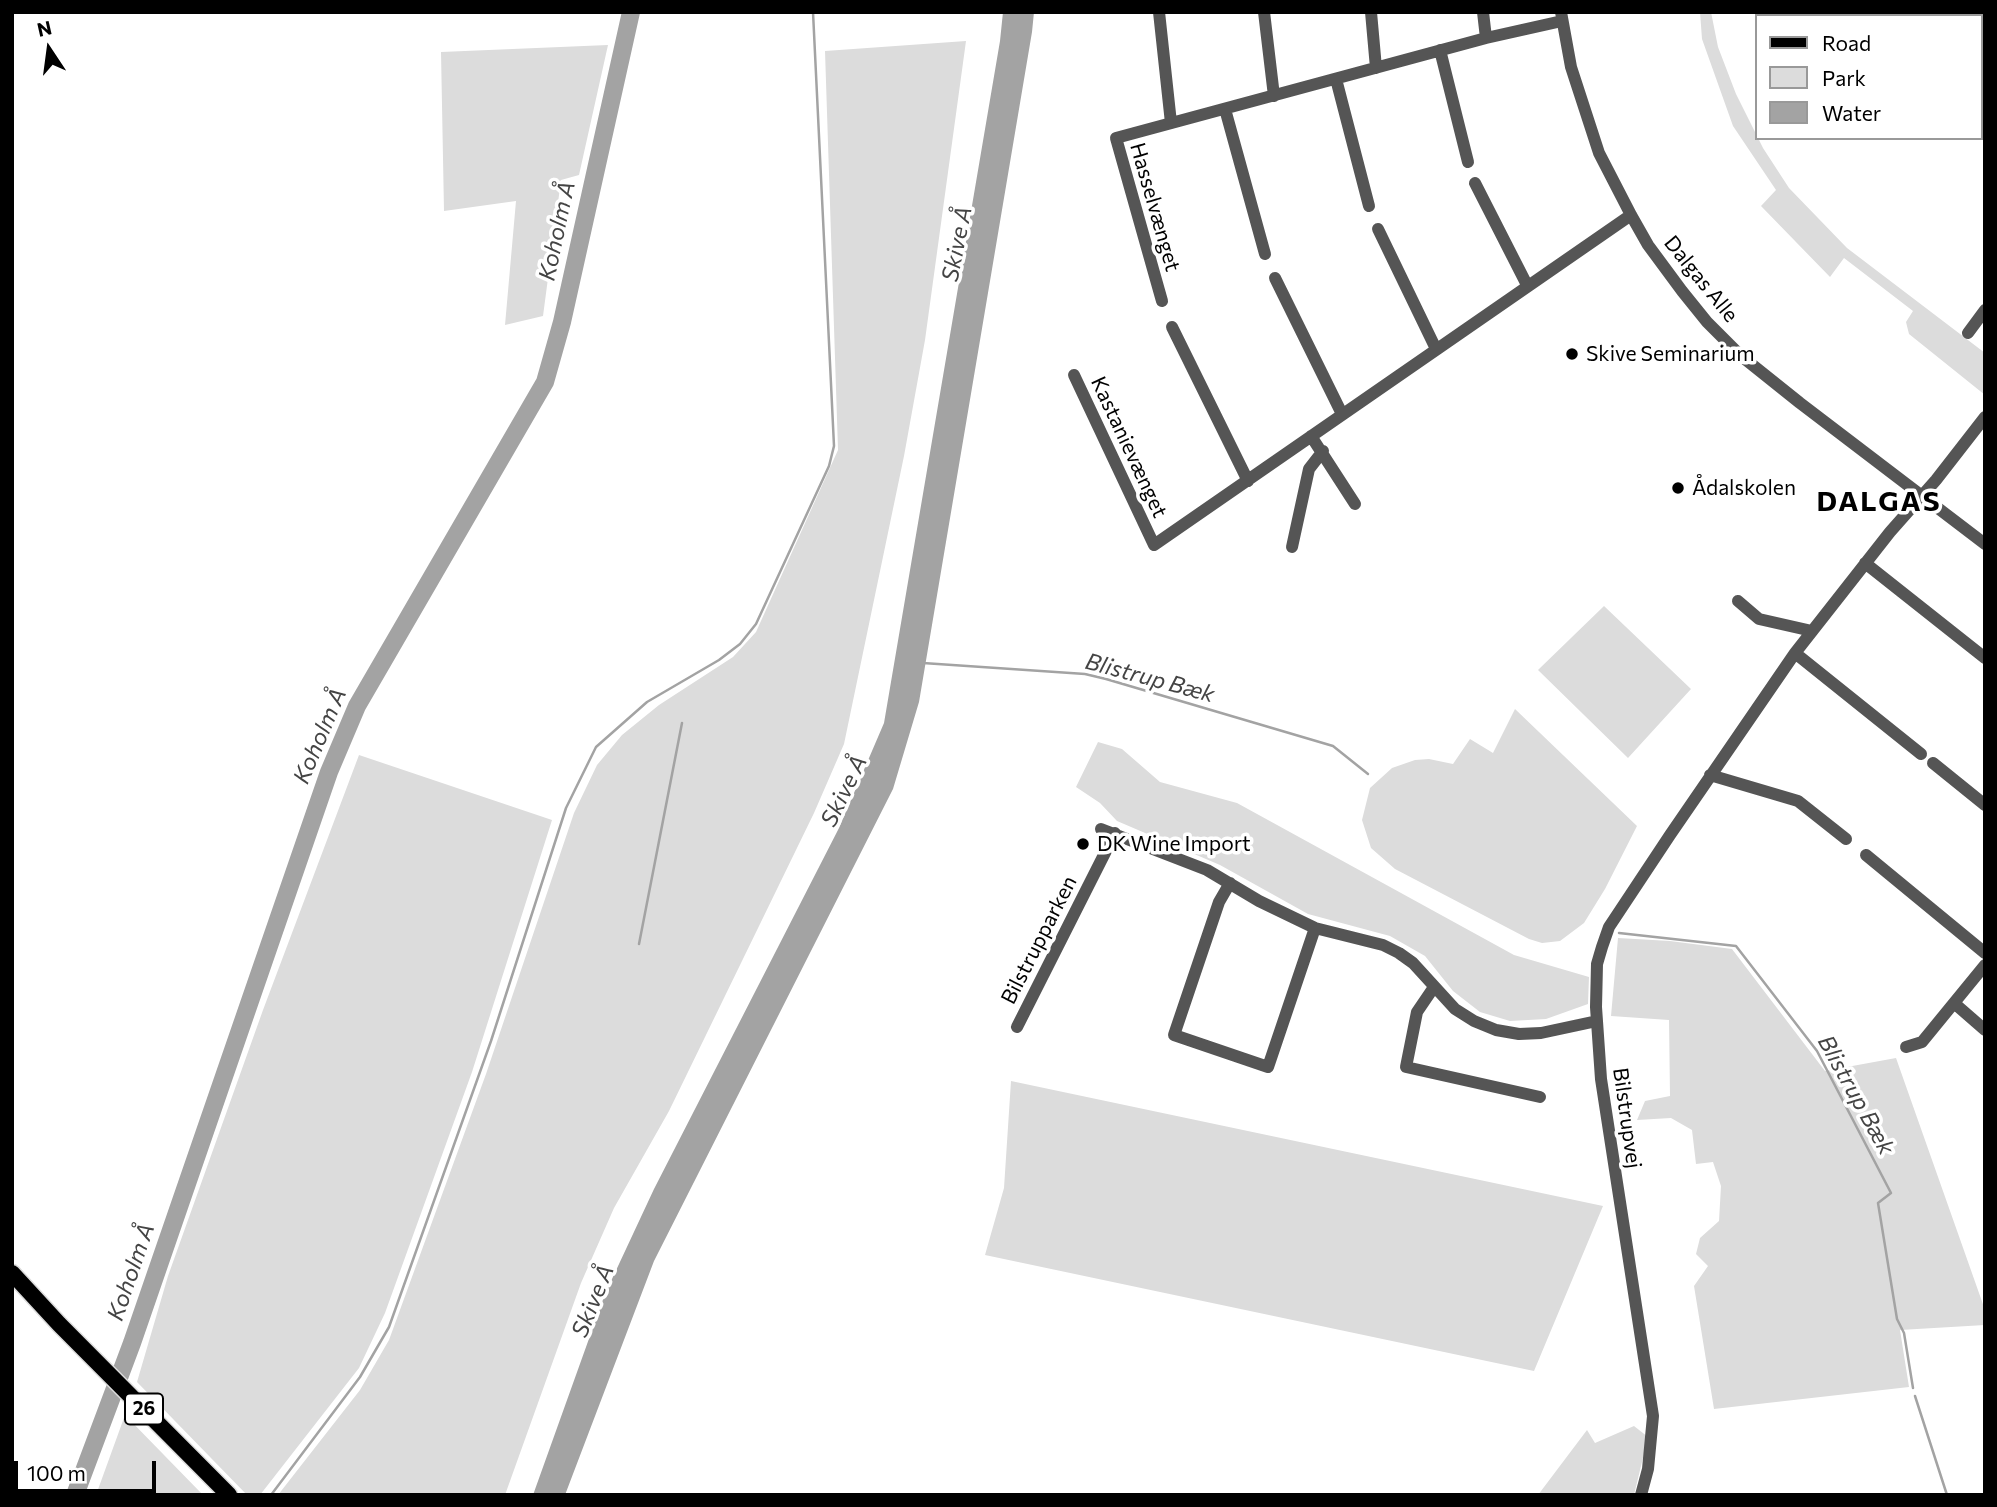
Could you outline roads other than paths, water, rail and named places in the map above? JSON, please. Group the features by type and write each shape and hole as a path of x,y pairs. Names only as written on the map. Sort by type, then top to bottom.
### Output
{"main road":[{"name":"26","path":"12,1273 229,1495"}],"street":[{"name":"Hasselvænget","path":"1159,12 1171,124"},
{"path":"1264,12 1274,96"},
{"path":"1371,12 1376,68"},
{"path":"1483,12 1486,38"},
{"name":"Hasselvænget","path":"1162,301 1116,138 1562,17"},
{"name":"Dalgas Alle","path":"1562,17 1571,66 1587,120 1611,181 1648,245 1682,291 1707,322 1740,355 1985,544"},
{"path":"1440,50 1468,162"},
{"path":"1336,79 1369,206"},
{"path":"1225,109 1265,254"},
{"path":"1475,183 1527,285"},
{"name":"Kastanievænget","path":"1074,374 1154,545 1630,215"},
{"path":"1378,229 1436,349"},
{"path":"1275,278 1342,414"},
{"path":"1968,333 1985,310"},
{"path":"1172,327 1248,481"},
{"name":"Bilstrupvej","path":"1641,1495 1648,1469 1653,1416 1601,1079 1597,964 1609,927 1795,653 1985,417"},
{"path":"1311,436 1355,504"},
{"path":"1292,547 1309,469 1323,452"},
{"path":"1865,563 1985,659"},
{"path":"1738,601 1759,619 1812,631"},
{"path":"1795,653 1921,754"},
{"path":"1933,763 1985,806"},
{"path":"1710,775 1798,801 1846,839"},
{"path":"1101,829 1183,859 1315,928 1383,945 1399,953 1413,963 1455,1009 1496,1030 1519,1034 1541,1033 1597,1021"},
{"name":"Bilstrupparken","path":"1017,1027 1115,833"},
{"path":"1866,855 1985,953"},
{"path":"1230,883 1219,902 1174,1035 1268,1066 1315,928"},
{"path":"1906,1046 1922,1042 1985,965"},
{"path":"1434,987 1417,1012 1406,1067 1540,1097"},
{"path":"1954,1003 1985,1030"}],"water":[{"path":"1003,12 1034,12 1032,32 919,702 893,789 654,1261 565,1495 533,1495 605,1294 654,1189 839,828 884,723"}],"waterway":[{"name":"Koholm Å","path":"75,1495 132,1343 329,772 357,706 545,382 562,322 631,12"},
{"path":"271,1495 360,1377 389,1327 491,1041 566,808 596,747 647,702 719,660 740,644 756,624 829,466 834,446 813,12"},
{"name":"Blistrup Bæk","path":"923,663 1085,674 1106,679 1333,746 1368,774"},
{"path":"639,944 682,723"},
{"name":"Blistrup Bæk","path":"1619,933 1736,946 1817,1051 1891,1193 1878,1203 1897,1319 1904,1333 1913,1388"},
{"name":"Blistrup Bæk","path":"1915,1396 1947,1495"}],"place":[{"name":"Skive Seminarium","path":"1572,354"},
{"name":"Ådalskolen","path":"1678,488"},
{"name":"DK Wine Import","path":"1083,844"}],"district":[{"name":"DALGAS","path":"1879,502"}],"water label":[{"name":"Skive Å","path":"957,244"},
{"name":"Skive Å","path":"844,791"},
{"name":"Skive Å","path":"593,1301"}]}
